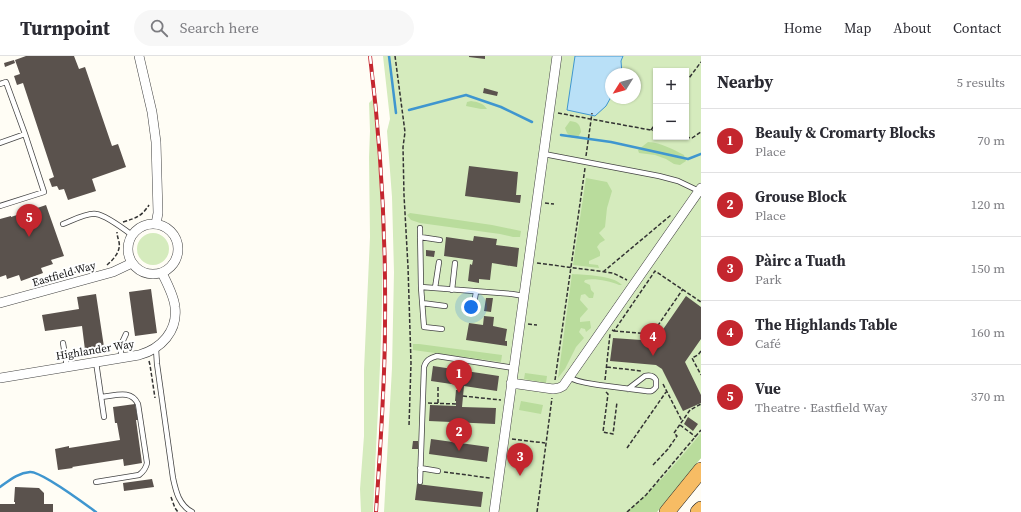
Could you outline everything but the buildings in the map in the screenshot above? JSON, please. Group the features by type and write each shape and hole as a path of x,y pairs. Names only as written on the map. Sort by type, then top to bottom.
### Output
{"highway":[{"path":"667,512 701,470"},
{"path":"680,512 701,484"},
{"path":"698,512 701,509"}],"street":[{"path":"138,56 152,112 156,142 158,213 156,224"},
{"path":"494,512 557,56"},
{"path":"511,383 553,389 563,386 700,190"},
{"path":"147,224 164,226 176,237 178,245 177,258 168,269 162,272 156,274 143,272 132,263 128,252 132,235 139,228 147,224"},
{"name":"Eastfield Way","path":"0,303 113,272 132,263"},
{"name":"Highlander Way","path":"0,378 140,356 156,349 162,344 168,335 173,325 175,315 173,300 162,272"}],"lane":[{"path":"0,84 6,82 44,192 0,206"},
{"path":"0,143 25,134"},
{"path":"544,154 659,176 678,181 700,190"},
{"path":"63,224 91,214 97,214 104,216 132,235"},
{"path":"420,228 421,287 424,327 442,329"},
{"path":"420,237 440,240"},
{"path":"435,288 439,262"},
{"path":"452,290 455,263"},
{"path":"421,287 524,296"},
{"path":"474,310 476,292"},
{"path":"422,303 445,306"},
{"path":"122,358 120,347 126,334"},
{"path":"63,343 67,367"},
{"path":"156,349 173,478 180,501 192,512"},
{"path":"420,482 422,402 425,363 431,357 437,356 514,368"},
{"path":"96,362 104,417"},
{"path":"569,377 579,382 604,386 628,389 646,391 652,391 657,384 655,378 645,376 628,389"},
{"path":"642,378 641,386 646,391"},
{"path":"96,482 139,474 145,469 147,463 138,404 136,400 133,396 126,394 102,398"},
{"path":"420,468 438,471"}],"path":[{"path":"395,56 405,132 403,147 404,195 411,363 409,426"},
{"path":"689,78 701,62"},
{"path":"550,111 651,130 653,128"},
{"path":"537,512 592,113"},
{"path":"689,138 692,138 701,132"},
{"path":"102,268 116,256 119,249 119,242 116,233 119,226 123,222 135,219 141,215 149,205 149,200"},
{"path":"603,272 673,214"},
{"path":"529,262 614,273 634,284"},
{"path":"46,281 65,274 90,270"},
{"path":"617,402 613,434 603,432 608,394 604,391 604,386 610,330 614,330 655,271 701,302"},
{"path":"614,330 652,334 683,289"},
{"path":"701,351 692,358 701,375"},
{"path":"147,360 149,362 155,398"},
{"path":"438,387 438,403"},
{"path":"627,448 666,391"},
{"path":"463,396 509,401"},
{"path":"422,402 456,404"},
{"path":"653,465 668,449 677,436 674,433 690,410 701,404"},
{"path":"679,424 696,437"},
{"path":"627,512 646,495 701,430"},
{"path":"504,438 546,444"},
{"path":"438,471 498,479"},
{"path":"170,493 171,499 178,512"}],"green space":[{"path":"383,56 701,56 701,458 657,512 384,512 392,368 394,272 392,197 387,131 390,119"},
{"path":"373,99 379,166 381,215 381,337 373,512 361,512 360,489 364,436 364,370 370,237 369,103"},
{"path":"471,101 484,105 487,109 466,106 467,102"},
{"path":"570,121 577,123 580,127 581,132 578,137 572,138 567,133 565,128"},
{"path":"648,142 662,145 684,155 686,161 680,165 674,164 655,155 639,153 638,150"},
{"path":"586,178 607,182 612,191 607,208 605,227 599,233 605,240 597,247 600,252 600,256 589,261 589,264 598,265 599,268 573,265"},
{"path":"410,213 492,225 521,231 520,237 420,223 411,220 407,215"},
{"path":"150,233 156,233 165,237 169,249 165,261 156,265 150,265 141,261 137,252 137,246 141,237"},
{"path":"572,274 606,277 622,285 602,280 585,280 584,282 590,285 591,290 594,293 593,298 589,298 585,294 581,295 580,300 588,309 580,318 580,322 590,321 591,328 586,332 585,329 581,328 579,332 584,338 576,347 565,369 558,378"},
{"path":"413,344 502,355 501,362 413,350"},
{"path":"525,373 547,376 546,383 524,379"},
{"path":"521,401 543,405 541,414 519,410"},
{"path":"701,433 701,458 657,512 626,512 637,503 675,464"}],"water":[{"path":"575,56 623,56 621,61 622,68 605,68 606,106 595,116 567,110"}],"waterway":[{"path":"389,56 396,113"},
{"path":"409,110 466,95 501,107 532,122"},
{"path":"561,135 611,142 688,159 701,154"},
{"path":"0,487 14,477 30,472 36,473 63,489 96,512"}],"railway":[{"path":"370,56 380,156 384,224 385,291 385,348 376,512"}],"place":[{"name":"Vue","path":"29,237"},
{"name":"The Highlands Table","path":"653,356"},
{"name":"Beauly & Cromarty Blocks","path":"459,393"},
{"name":"Grouse Block","path":"459,451"},
{"name":"Pàirc a Tuath","path":"520,476"}]}
